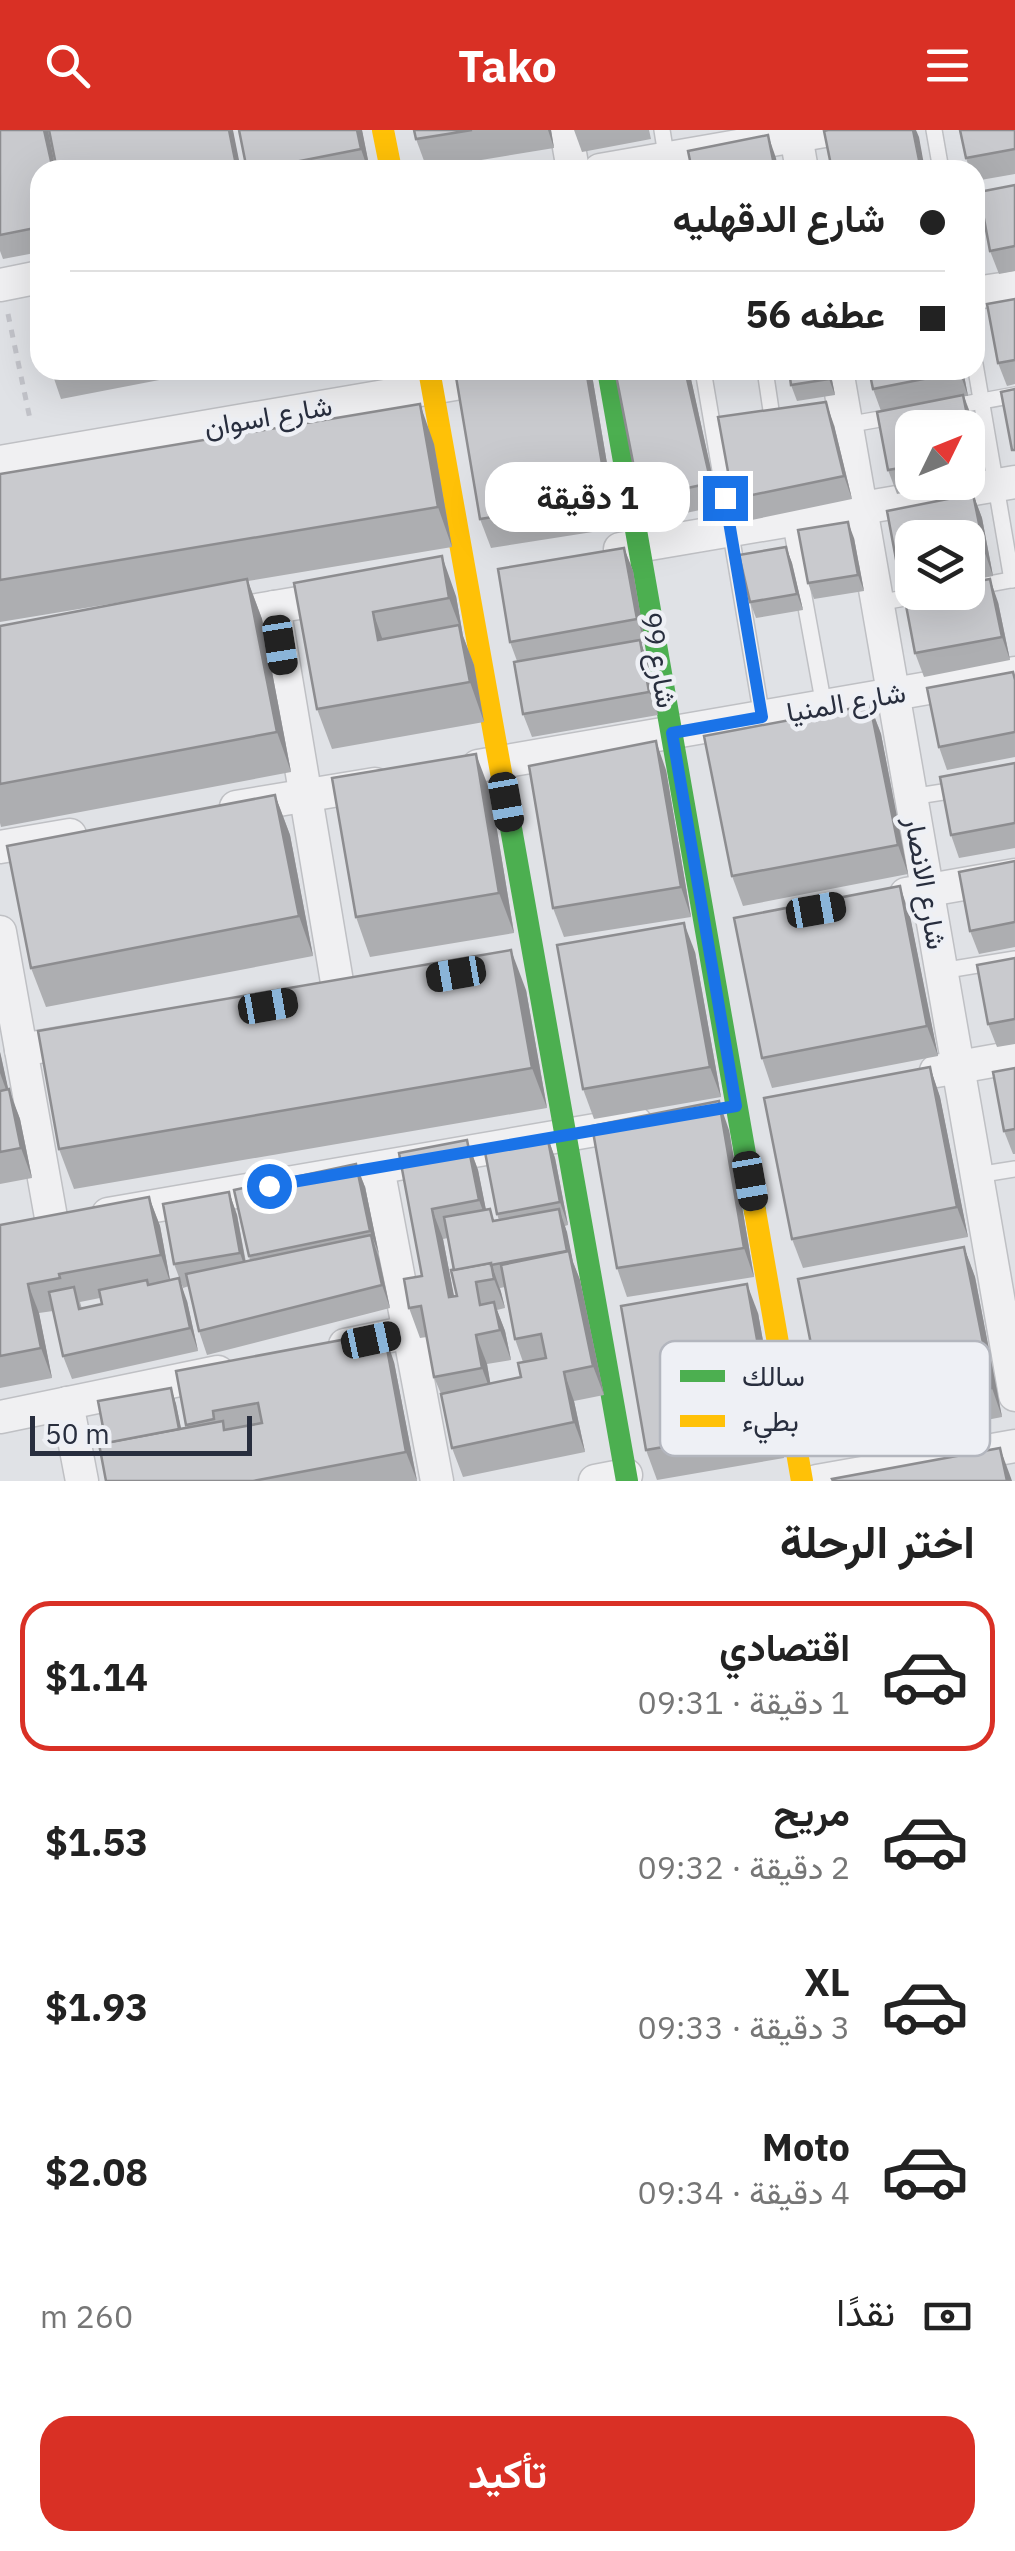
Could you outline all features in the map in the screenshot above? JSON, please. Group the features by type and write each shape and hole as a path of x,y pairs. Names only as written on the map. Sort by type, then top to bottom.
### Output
{"street":[{"path":"383,130 388,160"},
{"path":"566,130 571,160"},
{"path":"639,160 732,138 830,130"},
{"path":"796,133 800,160"},
{"path":"1,284 30,279"},
{"path":"985,292 1015,286"},
{"name":"شارع اسوان","path":"0,462 426,380"},
{"path":"431,380 599,1324 616,1479"},
{"name":"شارع 99","path":"610,380 777,1341"},
{"name":"شارع الانصار","path":"839,380 977,1175 1003,1254 1015,1395"},
{"path":"581,556 1006,483"},
{"path":"428,582 504,569"},
{"path":"196,620 370,591"},
{"path":"274,607 339,994"},
{"name":"شارع المنيا","path":"441,772 1015,673"},
{"path":"210,812 402,779"},
{"path":"0,847 96,831"},
{"path":"872,900 1015,875"},
{"path":"668,936 743,922"},
{"path":"0,932 52,1223"},
{"path":"495,966 572,953"},
{"path":"302,1000 378,987"},
{"path":"21,1050 114,1034"},
{"path":"902,1077 1015,1057"},
{"path":"698,1112 773,1099"},
{"path":"17,1230 660,1119"},
{"path":"378,1168 437,1481"},
{"path":"954,1262 1003,1254"},
{"path":"732,1301 806,1288"},
{"path":"599,1324 637,1318"},
{"path":"314,1352 409,1332"},
{"path":"0,1417 257,1364"},
{"path":"67,1403 82,1481"},
{"path":"990,1450 1015,1446"},
{"name":"شارع 99","path":"798,1456 802,1481"},
{"path":"817,1481 958,1456"}],"lane":[{"path":"934,130 939,160"},
{"path":"985,201 1015,196"},
{"path":"705,380 762,717"},
{"path":"766,380 774,430"},
{"path":"978,380 1006,483 1014,580 985,585"},
{"path":"935,410 1015,395"},
{"path":"846,425 895,417"},
{"path":"790,520 824,706"},
{"path":"878,603 895,600"},
{"path":"911,798 980,786"},
{"path":"941,971 1015,959"},
{"path":"977,1175 1015,1168"}],"path":[{"path":"1,284 30,419"}],"building":[{"path":"0,130 44,130 51,160 30,160 30,229 0,235"},
{"path":"49,130 229,130 235,160 55,160"},
{"path":"239,130 357,130 361,149 305,160 245,160"},
{"path":"414,130 472,130 416,139"},
{"path":"913,130 919,160 830,160 824,131"},
{"path":"960,130 1015,130 1015,149 966,158"},
{"path":"768,135 773,160 690,160 688,151"},
{"path":"1015,185 1015,246 990,251 985,191"},
{"path":"1015,299 1015,360 998,363 987,304"},
{"path":"457,380 588,380 608,499 480,519"},
{"path":"617,380 687,380 711,483 640,498"},
{"path":"790,380 823,380 791,385"},
{"path":"871,380 919,380 873,389"},
{"path":"1015,389 1015,450 1012,450 1001,392"},
{"path":"963,395 966,410 895,410 895,469 888,470 877,412"},
{"path":"826,402 844,476 733,499 718,417"},
{"path":"420,404 438,507 0,580 0,474"},
{"path":"943,500 974,500 978,520 895,520 895,554 887,511"},
{"path":"848,522 858,575 808,583 798,530"},
{"path":"786,547 797,594 750,602 739,555"},
{"path":"624,548 637,619 510,642 498,569"},
{"path":"442,556 449,598 373,612 378,640 459,625 470,682 317,709 294,583"},
{"path":"247,579 277,732 0,784 0,626"},
{"path":"990,579 1002,637 915,653 907,610 985,610 985,580"},
{"path":"640,640 649,692 523,714 514,662"},
{"path":"1013,672 1015,732 939,747 927,688"},
{"path":"870,705 898,845 732,876 704,736"},
{"path":"656,741 681,887 553,908 529,766"},
{"path":"476,754 499,893 356,917 332,778"},
{"path":"1015,763 1015,823 951,835 940,777"},
{"path":"275,795 299,916 31,968 7,846"},
{"path":"1015,861 1015,922 970,931 959,872"},
{"path":"900,886 927,1026 762,1058 734,918"},
{"path":"684,923 710,1067 583,1089 557,945"},
{"path":"511,950 532,1068 59,1149 38,1031"},
{"path":"1015,958 1015,1019 988,1024 977,965"},
{"path":"930,1067 957,1207 792,1239 764,1098"},
{"path":"1015,1068 1015,1129 1004,1131 993,1072"},
{"path":"9,1089 21,1148 0,1152 0,1091"},
{"path":"719,1101 744,1248 617,1268 592,1126"},
{"path":"547,1135 560,1202 497,1214 484,1147"},
{"path":"467,1140 479,1200 432,1209 449,1297 457,1296 451,1270 491,1263 494,1279 476,1282 480,1305 494,1302 500,1330 476,1335 482,1368 434,1377 421,1306 409,1308 404,1279 422,1276 399,1153"},
{"path":"356,1164 370,1231 249,1256 234,1190"},
{"path":"229,1192 240,1253 174,1264 163,1204"},
{"path":"149,1197 161,1255 59,1274 60,1278 28,1284 41,1348 0,1356 0,1225"},
{"path":"490,1209 493,1221 559,1209 567,1251 454,1270 444,1217"},
{"path":"371,1235 382,1285 199,1331 186,1274"},
{"path":"964,1247 983,1341 810,1341 798,1279"},
{"path":"569,1251 593,1366 564,1372 574,1422 452,1448 441,1394 521,1377 518,1363 546,1358 541,1334 515,1339 501,1265"},
{"path":"179,1278 190,1328 63,1356 49,1292 74,1287 79,1309 102,1304 99,1290"},
{"path":"747,1284 757,1341 660,1341 660,1448 646,1450 621,1306"},
{"path":"384,1332 406,1452 253,1481 106,1481 99,1444 223,1421 224,1430 262,1423 258,1403 213,1411 214,1419 186,1425 176,1371"},
{"path":"171,1388 179,1429 106,1443 98,1401"},
{"path":"1000,1448 1007,1481 832,1479 957,1456 990,1456 990,1450"}],"traffic: fast":[{"path":"610,380 755,1211"},
{"path":"509,817 627,1481"}],"traffic: slow":[{"path":"383,130 389,160"},
{"path":"431,380 509,817"},
{"path":"755,1211 778,1341"},
{"path":"798,1456 802,1481"}],"route":[{"path":"269,1186 736,1106 672,733 762,717 725,498"}]}
